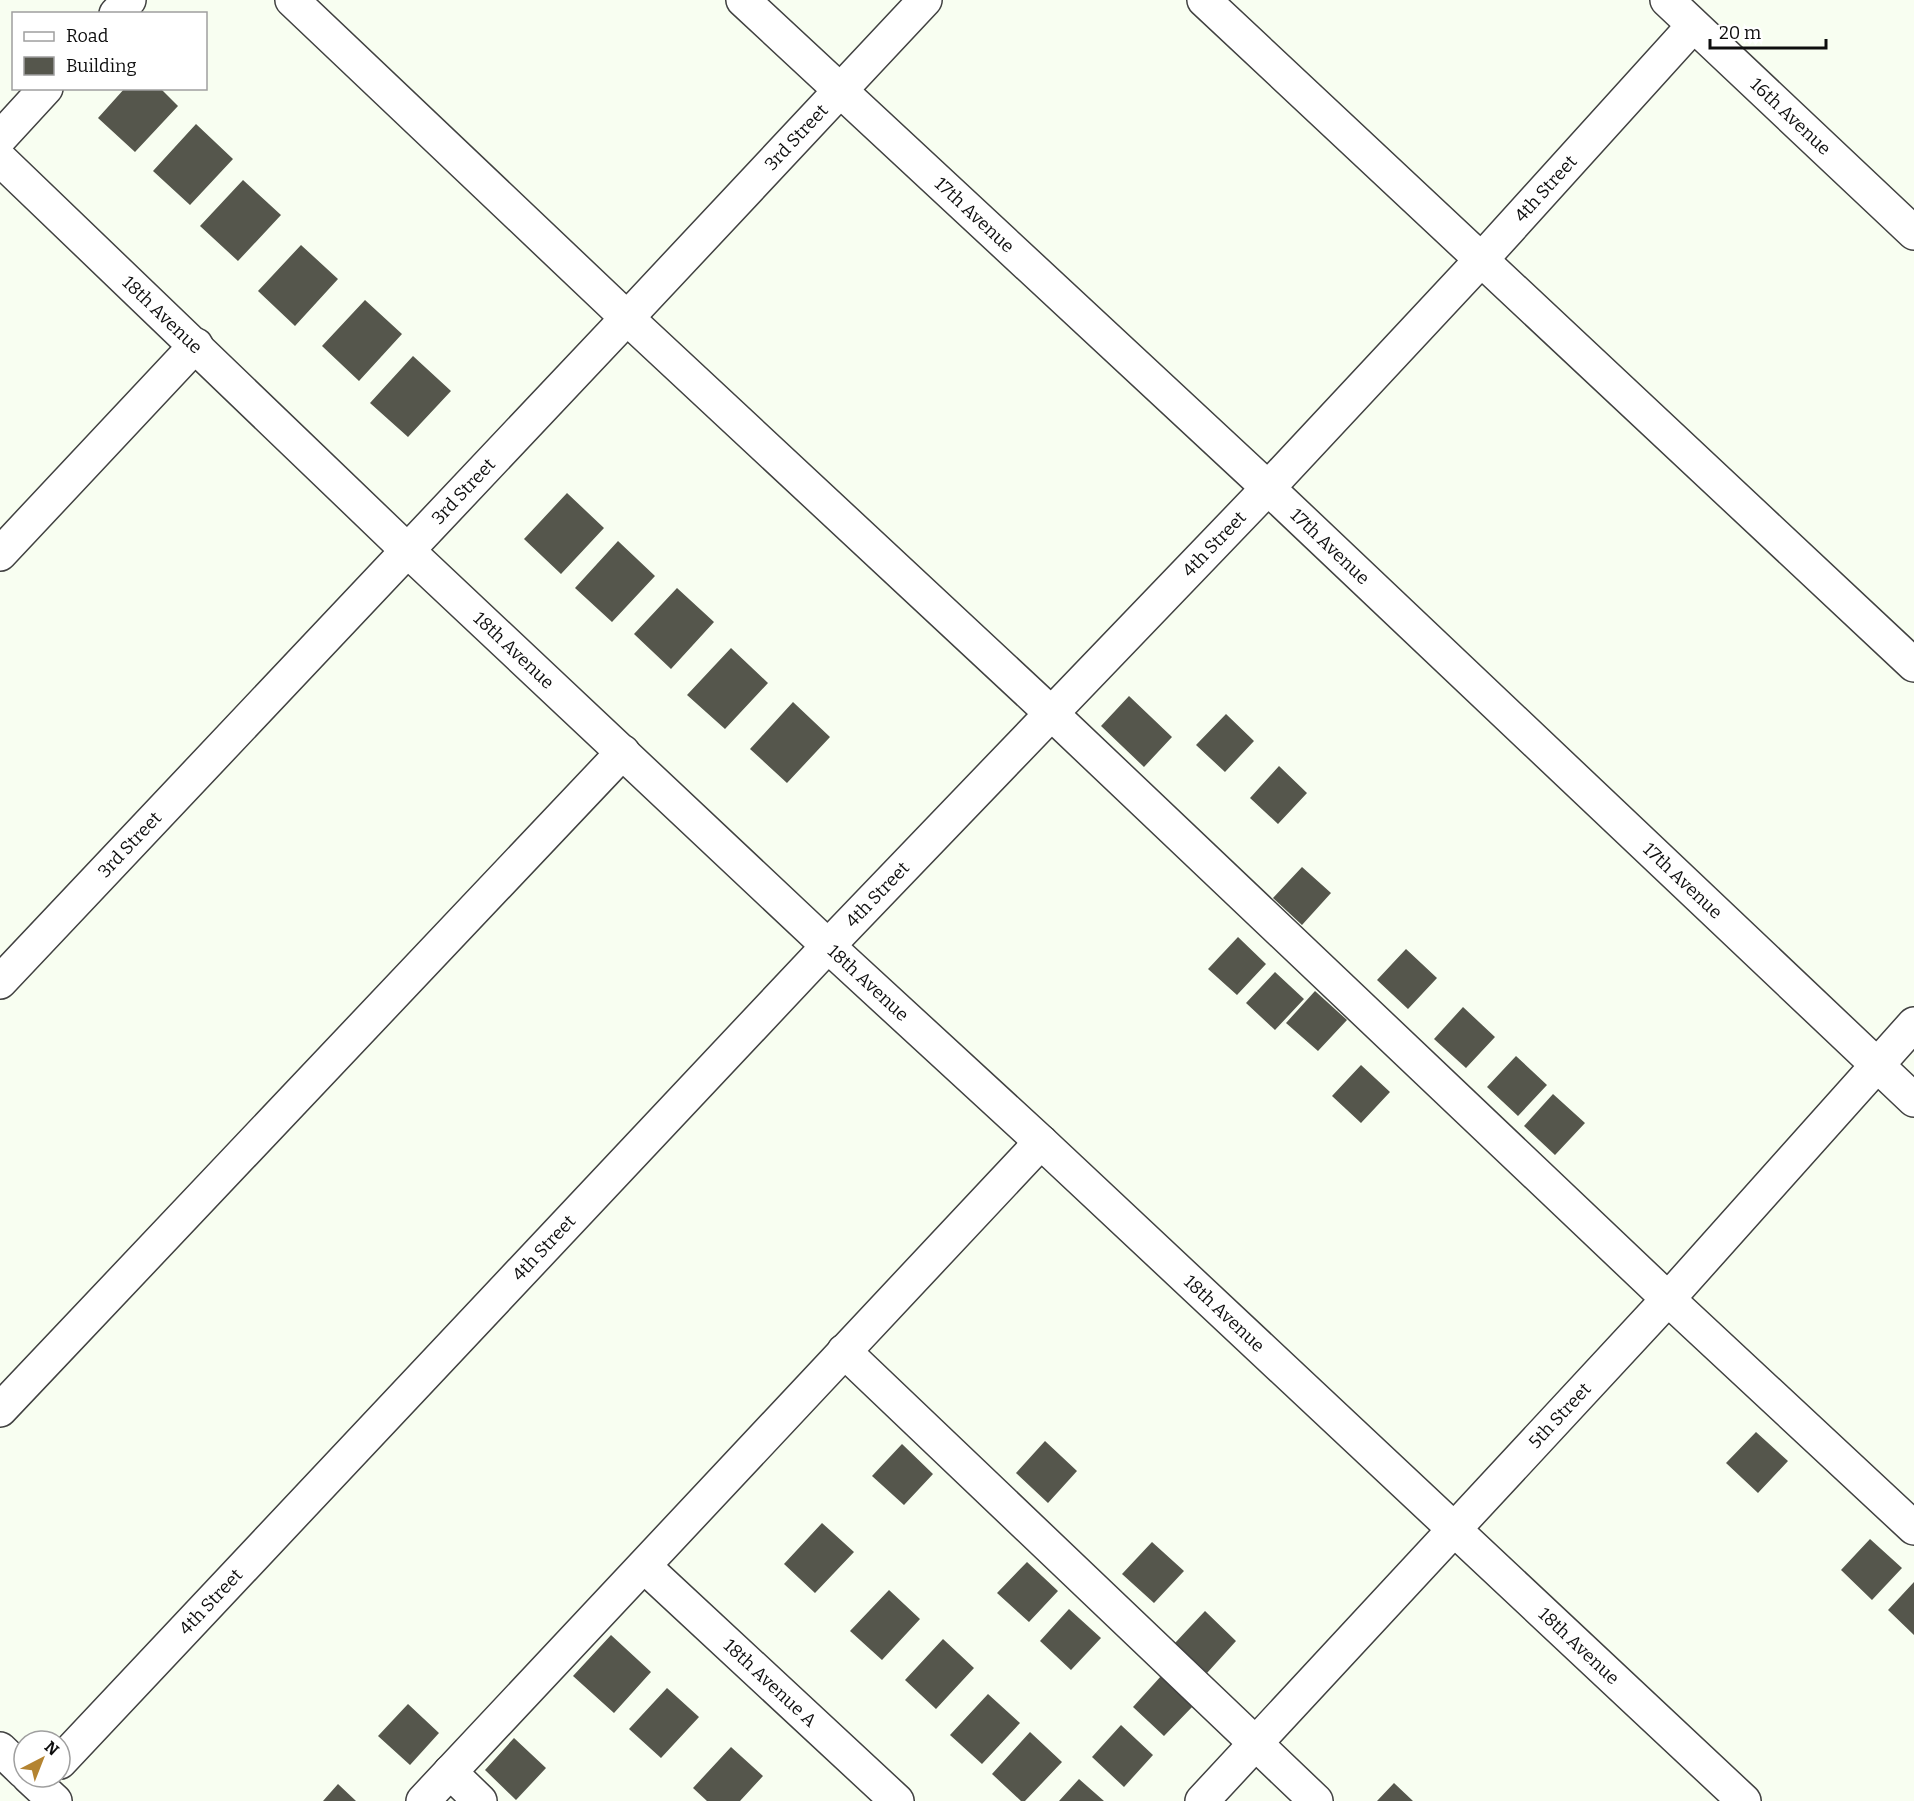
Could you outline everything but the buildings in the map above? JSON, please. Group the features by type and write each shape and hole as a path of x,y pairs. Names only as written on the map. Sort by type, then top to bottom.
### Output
{"street":[{"path":"118,12 129,0"},
{"path":"292,0 627,318 1052,714 1668,1299 1914,1528"},
{"name":"17th Avenue","path":"743,0 1268,488 1914,1100"},
{"name":"3rd Street","path":"0,982 925,0"},
{"path":"1204,0 1914,665"},
{"name":"16th Avenue","path":"1666,0 1914,233"},
{"name":"4th Street","path":"72,1749 828,946 1268,488 1693,26"},
{"path":"0,138 44,90"},
{"name":"18th Avenue","path":"0,159 407,550 1744,1801"},
{"path":"0,554 196,345"},
{"path":"0,1410 622,752"},
{"name":"5th Street","path":"1202,1801 1668,1299 1914,1024"},
{"path":"423,1801 1041,1142"},
{"path":"844,1352 1316,1801"},
{"name":"18th Avenue A","path":"644,1566 897,1801"},
{"path":"0,1749 12,1761"},
{"path":"450,1772 480,1801"}]}
